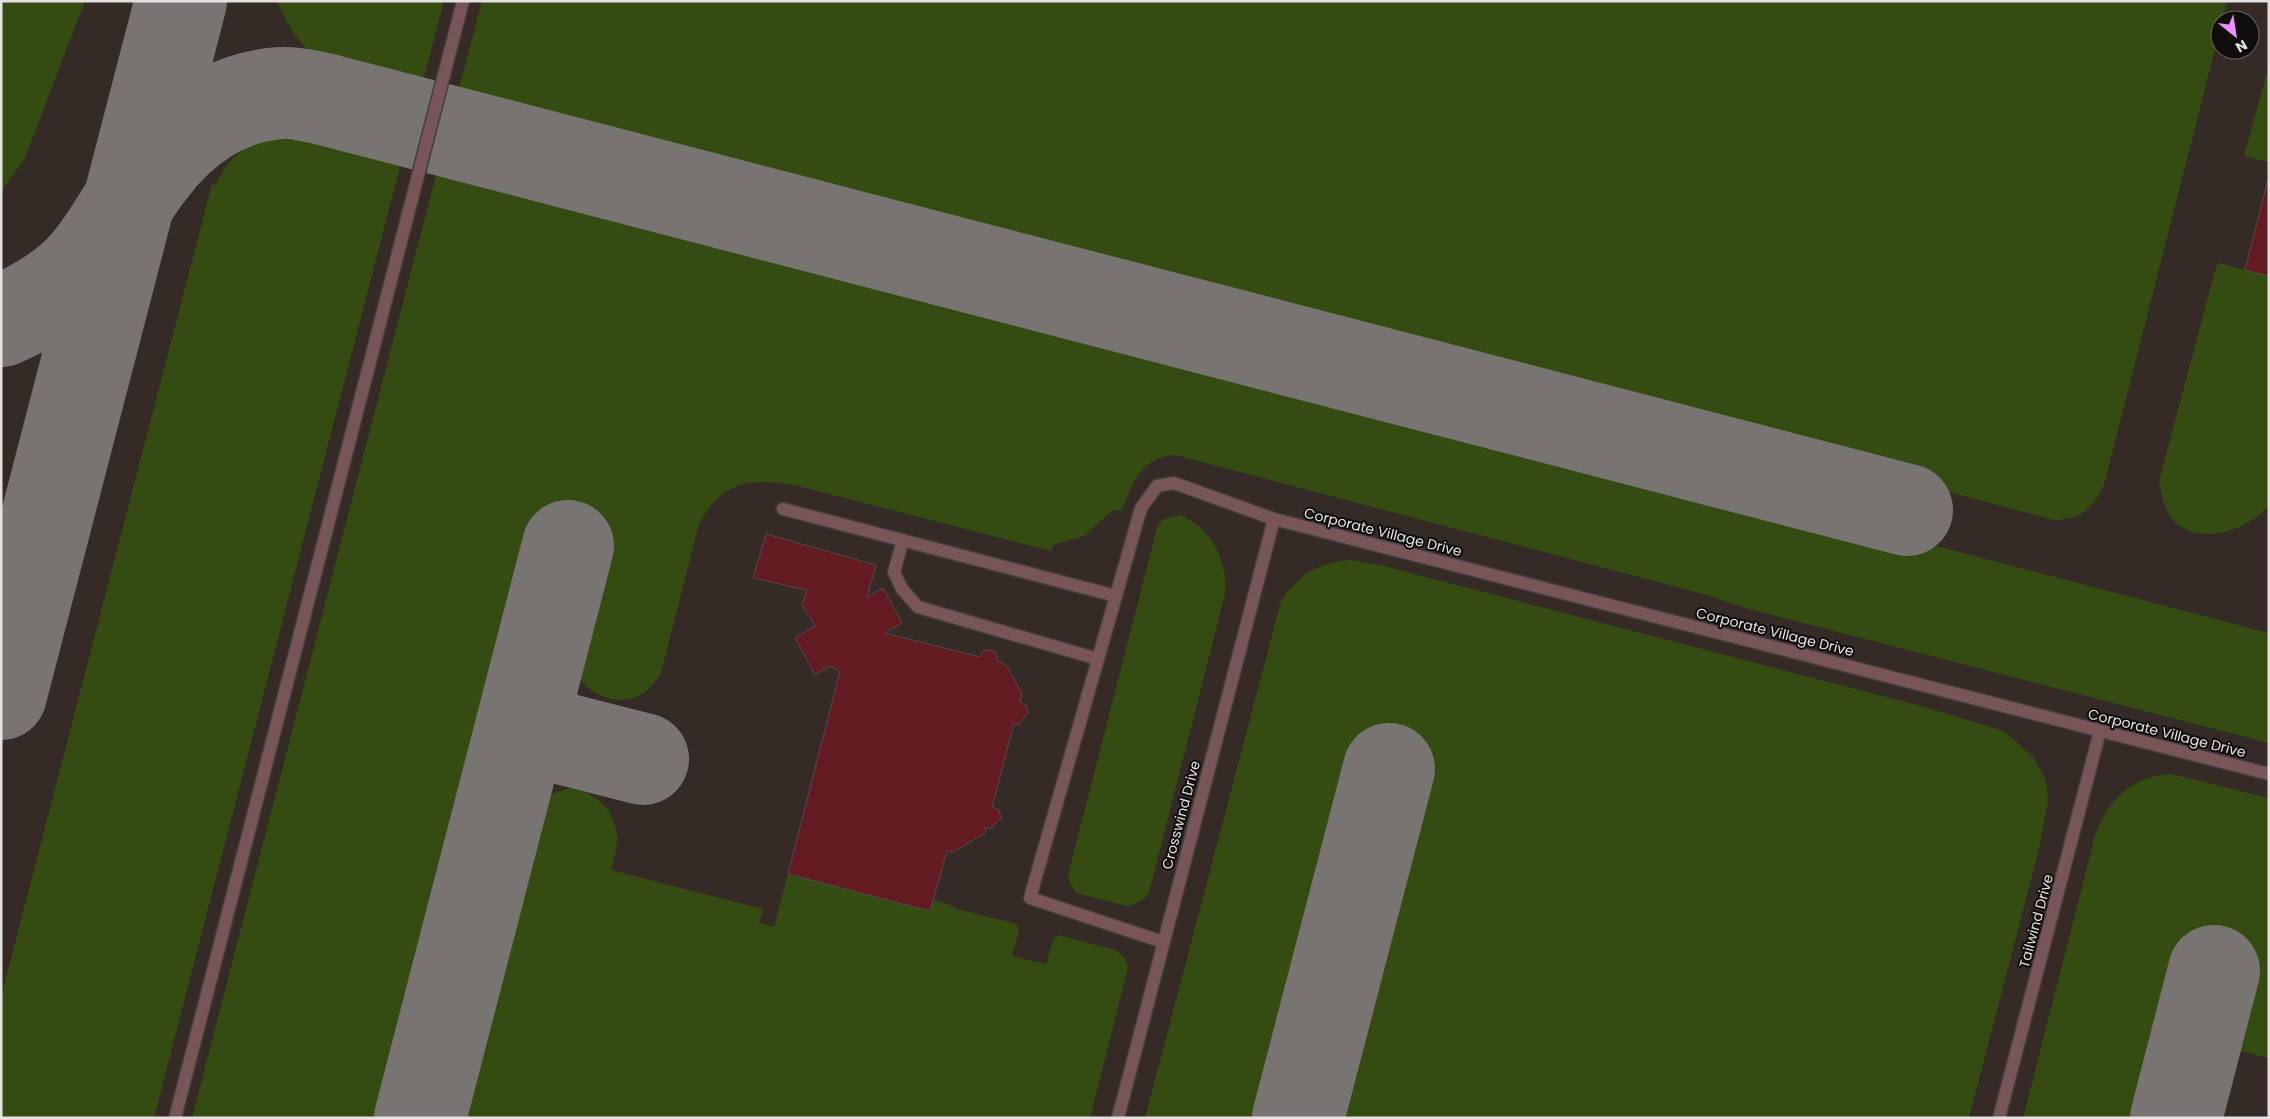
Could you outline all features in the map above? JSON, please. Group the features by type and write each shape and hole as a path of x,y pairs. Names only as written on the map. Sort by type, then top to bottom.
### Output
{"street":[{"path":"175,1118 463,1"},
{"name":"Corporate Village Drive","path":"1164,942 1030,898 1141,508 1157,486 1174,483 1274,519 2269,774"},
{"path":"783,509 1116,596"},
{"name":"Crosswind Drive","path":"1118,1118 1274,519"},
{"path":"903,540 894,572 902,589 918,607 1098,659"},
{"name":"Tailwind Drive","path":"1999,1118 2100,731"}],"shaded area":[{"path":"1,1 2269,1 2269,1118 1,1118"}],"green space":[{"path":"1,1 85,1 25,158 1,192"},
{"path":"277,1 444,1 424,77 415,92 354,76 355,74 327,63 316,56 306,48 290,28"},
{"path":"482,1 2227,1 2225,10 2210,10 2210,60 2212,60 2104,485 2100,494 2085,512 2072,518 2054,520 1447,359 461,104 458,92"},
{"path":"2269,65 2269,162 2244,156"},
{"path":"314,126 340,130 400,145 403,155 154,1118 1,1118 1,997 212,184 216,185 223,171 232,160 256,142 270,135"},
{"path":"445,156 2269,633 2269,743 1745,608 1707,595 1175,455 1163,457 1146,466 1134,482 1122,510 1113,510 1084,536 1053,545 1051,551 798,486 782,483 753,482 729,490 718,498 708,509 699,524 661,673 647,691 628,699 615,700 604,697 584,684 577,674 573,662 573,649 567,648 595,539 542,526 389,1118 192,1118 437,171"},
{"path":"2219,263 2269,276 2269,505 2259,515 2234,529 2205,534 2191,532 2179,525 2169,515 2161,494 2159,481 2216,267"},
{"path":"1179,515 1191,520 1201,528 1216,547 1224,569 1225,594 1149,893 1140,902 1127,906 1076,893 1068,875 1157,528 1162,520"},
{"path":"1350,560 1380,565 1925,707 2008,734 2034,758 2044,776 2048,801 2039,849 1969,1118 1325,1118 1419,752 1366,738 1268,1118 1145,1118 1281,601 1295,584 1310,571 1328,564"},
{"path":"2172,774 2269,798 2269,1058 2221,1046 2243,971 2189,955 2147,1118 2023,1118 2095,836 2114,800 2123,792 2144,780"},
{"path":"570,788 579,790 596,799 609,812 613,820 617,844 611,870 763,909 759,923 774,927 788,874 930,911 933,900 948,904 957,909 1014,923 1019,931 1012,956 1046,964 1053,941 1058,935 1116,950 1125,958 1128,968 1090,1118 445,1118 522,822 542,797"}],"building":[{"path":"2269,176 2269,276 2245,270"},
{"path":"766,534 876,565 867,597 883,588 902,623 885,633 980,657 983,651 991,650 996,652 997,660 1006,665 1022,693 1020,702 1026,705 1028,713 1019,724 1014,724 992,807 999,810 1001,818 991,828 985,828 986,832 954,852 947,851 930,911 788,874 840,671 830,666 815,675 795,638 815,626 802,605 807,590 753,578"}],"taxiway":[{"path":"1,694 181,1"},
{"path":"1,321 25,310 48,296 70,281 79,272 105,240 150,171 176,141 191,128 207,117 243,100 262,95 291,93 320,98 1907,510"},
{"path":"420,1118 568,546"},
{"path":"521,728 643,759"},
{"path":"1298,1118 1389,769"},
{"path":"2176,1118 2214,971"}]}
